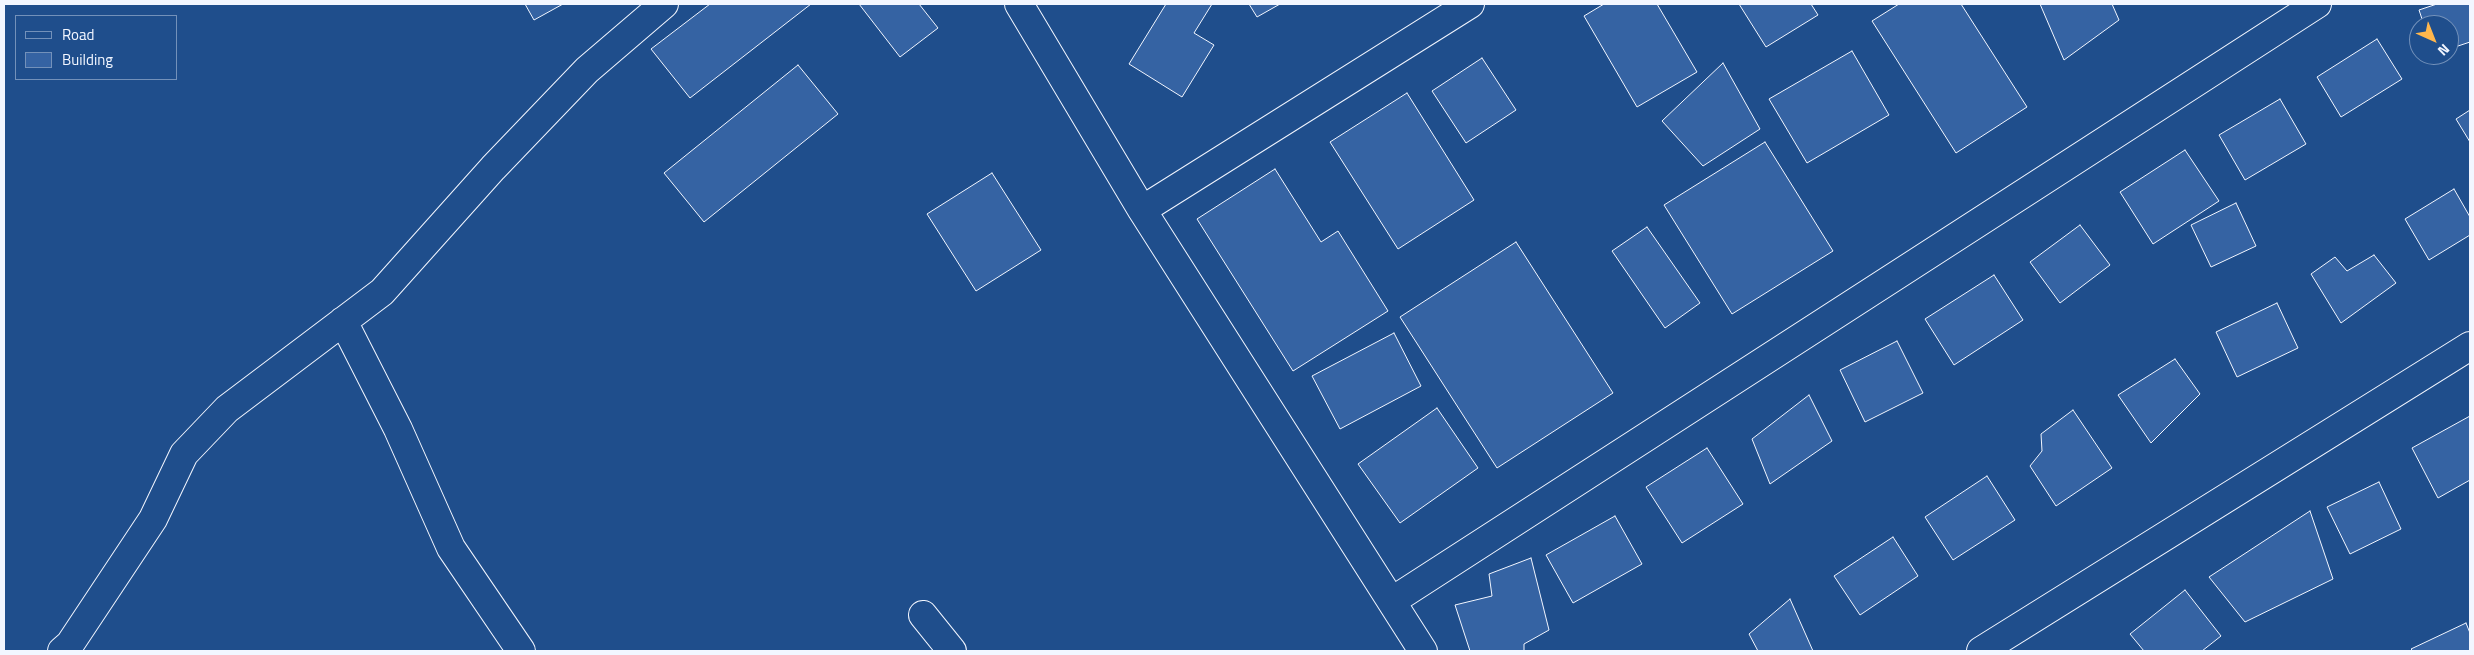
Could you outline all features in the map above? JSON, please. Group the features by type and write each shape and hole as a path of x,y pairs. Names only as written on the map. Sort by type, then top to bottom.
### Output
{"street":[{"path":"62,651 70,644 153,519 184,454 227,409 382,292 494,168 587,70 664,4"},
{"path":"1019,4 1142,210 1423,651"},
{"path":"1142,210 1470,4"},
{"path":"1392,601 2317,4"},
{"path":"343,321 398,429 451,548 521,651"},
{"path":"1981,651 2470,346"},
{"path":"923,615 952,651"}],"building":[{"path":"525,4 563,4 534,20"},
{"path":"710,4 811,4 690,98 651,49"},
{"path":"859,4 919,4 938,28 900,57"},
{"path":"1166,4 1212,4 1194,33 1214,45 1182,97 1129,64"},
{"path":"1249,4 1280,4 1257,17"},
{"path":"1604,4 1657,4 1697,72 1637,107 1584,16"},
{"path":"1739,4 1811,4 1818,15 1766,47"},
{"path":"1899,4 1961,4 2027,107 1956,153 1872,21"},
{"path":"2040,4 2112,4 2119,20 2064,60"},
{"path":"2437,4 2470,4 2470,42 2459,46 2459,15 2421,15 2419,10"},
{"path":"2377,39 2402,79 2341,117 2317,77"},
{"path":"1852,51 1889,115 1807,163 1769,99"},
{"path":"1482,58 1516,110 1466,143 1432,91"},
{"path":"1723,63 1760,129 1703,166 1662,121"},
{"path":"798,65 838,114 704,222 664,173"},
{"path":"1407,93 1474,200 1398,249 1330,142"},
{"path":"2280,99 2306,144 2245,180 2219,135"},
{"path":"2470,110 2470,142 2456,119"},
{"path":"1765,142 1833,251 1732,314 1664,205"},
{"path":"2185,150 2219,201 2153,244 2120,192"},
{"path":"1275,169 1321,242 1338,231 1388,311 1293,371 1197,219"},
{"path":"992,173 1041,250 976,291 927,214"},
{"path":"2454,189 2470,217 2470,235 2429,260 2405,219"},
{"path":"2236,203 2256,246 2211,267 2191,225"},
{"path":"2080,225 2110,265 2060,303 2030,262"},
{"path":"1647,227 1700,303 1665,328 1612,251"},
{"path":"1516,242 1613,393 1497,468 1400,317"},
{"path":"2374,255 2396,283 2341,323 2311,274 2335,257 2347,271"},
{"path":"1994,275 2023,320 1954,365 1925,319"},
{"path":"2277,303 2298,348 2237,377 2216,332"},
{"path":"1394,333 1421,386 1340,429 1312,376"},
{"path":"1897,341 1923,393 1865,422 1840,370"},
{"path":"2175,359 2200,394 2151,443 2118,395"},
{"path":"1809,395 1832,441 1770,484 1752,439"},
{"path":"1437,408 1478,468 1400,523 1358,464"},
{"path":"2073,410 2112,468 2056,506 2030,466 2042,451 2041,434"},
{"path":"2470,416 2470,480 2438,498 2412,448"},
{"path":"1707,448 1743,504 1682,543 1646,487"},
{"path":"1987,476 2015,520 1953,560 1925,517"},
{"path":"2379,482 2401,529 2350,554 2327,507"},
{"path":"2310,511 2333,579 2245,622 2209,577"},
{"path":"1615,516 1642,564 1573,603 1546,555"},
{"path":"1893,537 1918,576 1860,615 1834,576"},
{"path":"1531,558 1549,630 1524,644 1524,651 1470,651 1455,605 1492,596 1489,574"},
{"path":"2185,590 2221,636 2202,651 2144,651 2130,634"},
{"path":"1790,599 1813,651 1758,651 1749,634"},
{"path":"2466,623 2470,633 2470,651 2413,651 2411,649"}]}
